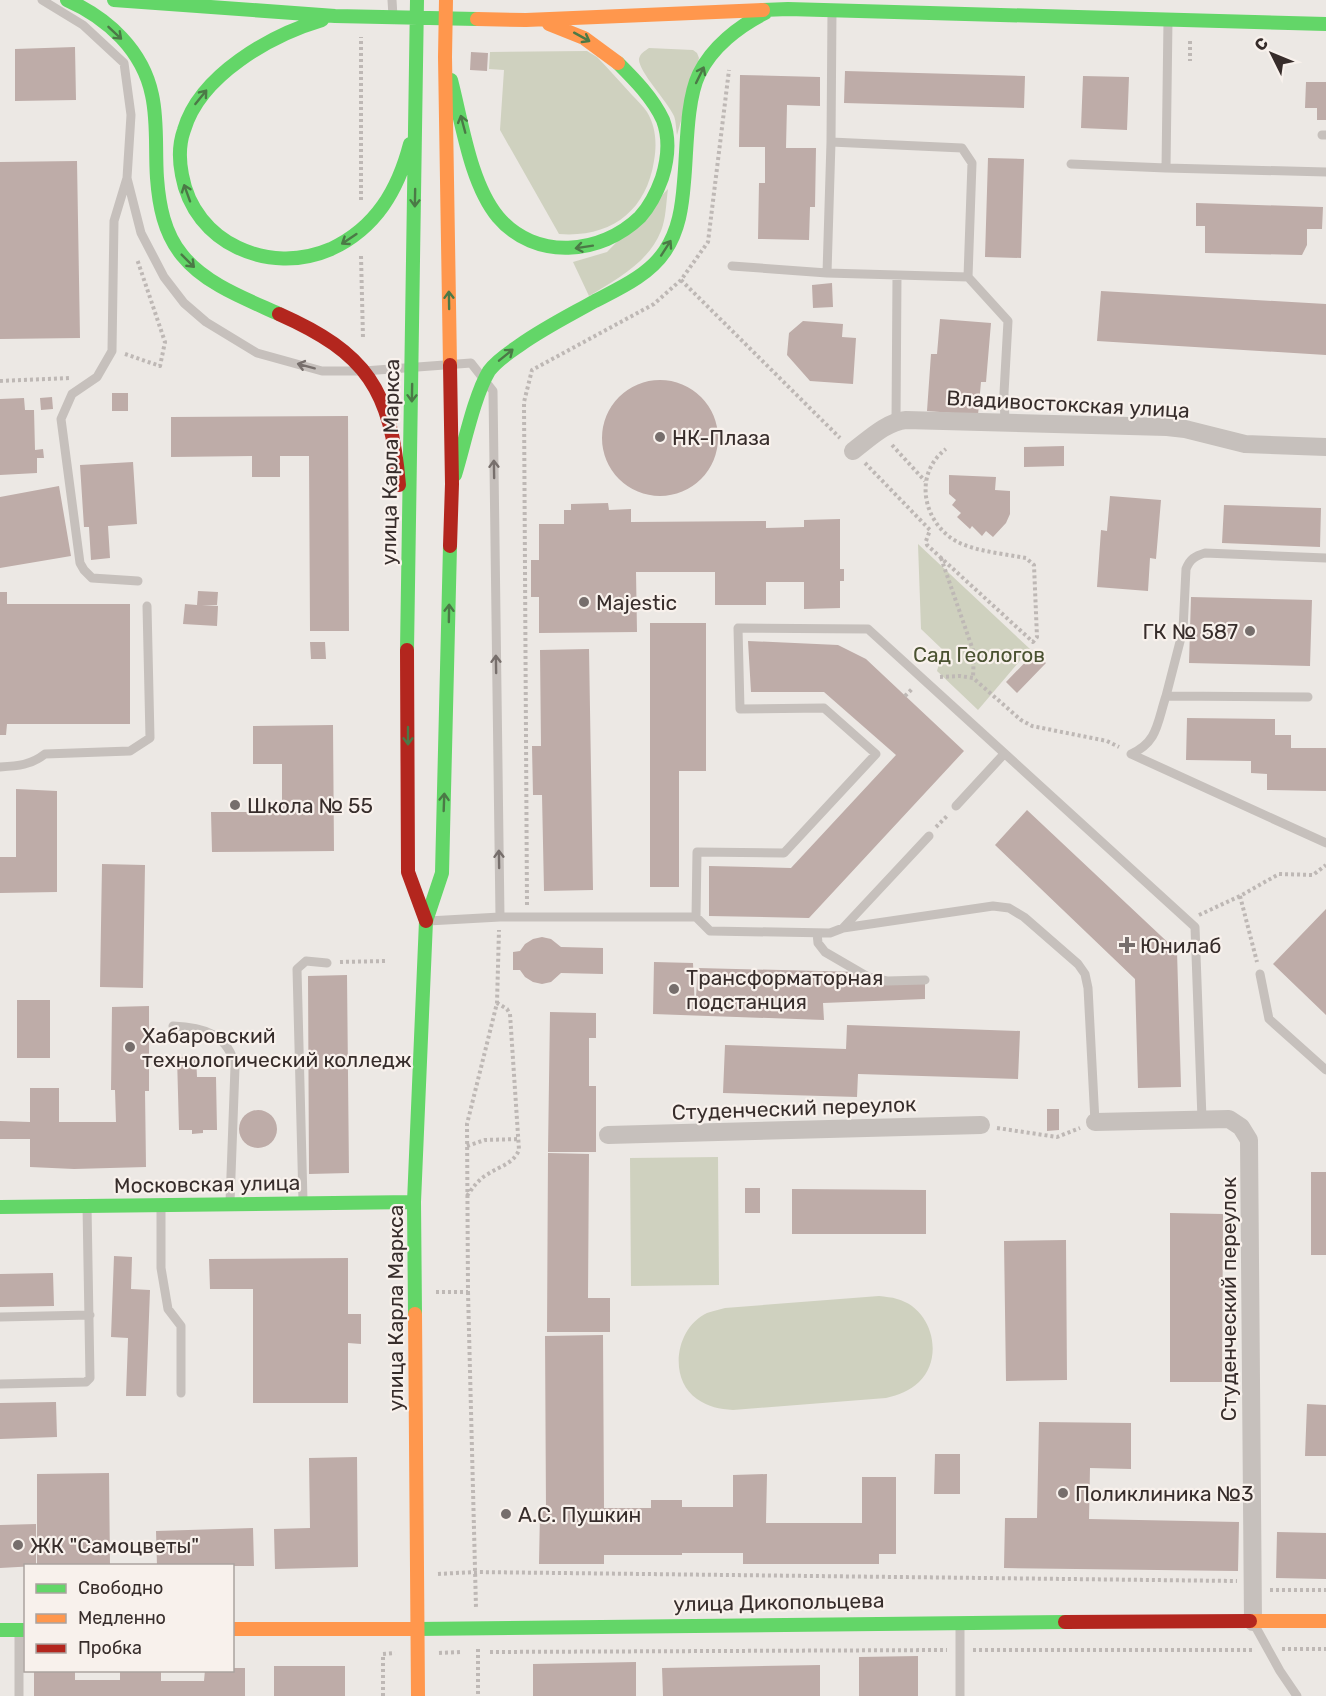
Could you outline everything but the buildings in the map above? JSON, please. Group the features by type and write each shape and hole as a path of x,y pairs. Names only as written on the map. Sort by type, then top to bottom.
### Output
{"main road":[{"path":"67,0 101,20 130,47 139,60 149,84 160,201 168,230 181,254 213,280 329,338 351,356 364,371 386,411 397,449 402,543 408,591"},
{"path":"114,0 335,16 526,20 786,6 832,10 1326,24"},
{"name":"улица Карла Маркса","path":"417,0 408,591 408,872 426,921"},
{"path":"446,0 445,57 473,164 487,198 499,217 510,227 537,243 555,248 581,248 607,241 639,219 656,195 664,173 668,146 665,128 654,106 637,83 614,60 577,33 550,24 526,20"},
{"path":"452,484 481,389 490,370 504,356 539,332 637,279 664,253 675,233 682,208 695,86 707,62 729,36 758,15 786,6"},
{"path":"335,16 288,32 259,47 207,90 192,109 183,127 179,150 182,175 190,201 203,221 222,240 247,252 274,259 303,258 332,250 358,233 378,215 400,178 412,134 417,55"},
{"name":"улица Карла Маркса","path":"418,1696 414,1202 426,921 442,873 452,484 445,57"},
{"name":"Московская улица","path":"0,1207 414,1202"},
{"name":"улица Дикопольцева","path":"234,1629 1326,1621"},
{"path":"0,1630 22,1630"}],"street":[{"name":"Владивостокская улица","path":"897,421 1167,427 1254,445 1326,447"},
{"path":"853,451 897,421"},
{"name":"Студенческий переулок","path":"1095,1122 1229,1119 1241,1126 1249,1140 1252,1622"},
{"name":"Студенческий переулок","path":"608,1135 981,1125"}],"lane":[{"path":"42,0 83,25 124,63 131,115 127,178 114,220 112,351 97,377 72,394 61,419 80,563 92,578 138,581"},
{"path":"392,0 393,16"},
{"path":"827,273 832,10"},
{"path":"1166,168 1167,20"},
{"path":"128,90 149,84"},
{"path":"831,142 962,148 972,163 968,277 1008,321 1005,423"},
{"path":"1071,164 1326,172"},
{"path":"127,178 141,233 164,277 184,303 207,322 257,353 322,371 364,371 471,363 493,390 500,917"},
{"path":"732,266 827,273 968,277"},
{"path":"897,275 897,421"},
{"path":"1131,754 1144,748 1152,738 1166,696 1183,630 1186,569 1195,555 1206,553 1326,558"},
{"path":"0,767 27,764 45,753 130,751 150,738 147,606"},
{"path":"696,917 697,852 784,853 876,754 824,708 740,709 738,628 868,629 1195,927 1202,1119"},
{"path":"1166,696 1308,697"},
{"path":"956,806 1004,754"},
{"path":"1131,754 1326,843"},
{"path":"843,928 928,836"},
{"path":"426,921 500,917 696,917 710,931 830,933 843,928 993,906 1009,908 1024,917 1078,964 1084,974 1088,988 1095,1122"},
{"path":"817,933 818,942 825,952 868,976 887,981 925,980"},
{"path":"304,1203 301,1183 297,969 306,961 327,963"},
{"path":"1260,974 1269,1019 1326,1070"},
{"path":"173,1026 209,1031 233,1057 230,1204"},
{"path":"161,1205 161,1268 168,1309 181,1326 181,1393"},
{"path":"0,1384 88,1381 91,1375 87,1206"},
{"path":"0,1317 90,1315"},
{"path":"960,1622 960,1696"},
{"path":"1252,1622 1297,1696"},
{"path":"19,1696 22,1630"}],"path":[{"path":"361,79 361,206"},
{"path":"361,252 364,371"},
{"path":"124,354 160,366 165,342 135,254"},
{"path":"681,280 930,530 926,541 941,558 1030,641 1035,641 1037,637 1034,565 1031,561 960,543 935,522 929,510 924,491 926,482 934,462 946,449"},
{"path":"0,381 97,377"},
{"path":"527,390 524,402 527,917"},
{"path":"880,431 926,482"},
{"path":"941,558 974,653 973,678"},
{"path":"922,678 960,676 973,678 1021,720 1032,726 1107,741 1131,754"},
{"path":"928,836 956,806"},
{"path":"1208,910 1240,896 1279,874 1313,875 1326,865"},
{"path":"1240,896 1260,974"},
{"path":"477,1696 478,1652 466,1196 467,1146 468,1115 497,1003 500,917"},
{"path":"327,963 387,961"},
{"path":"466,1196 487,1174 510,1162 519,1150 510,1014 507,1009 497,1003"},
{"path":"981,1125 1057,1137 1095,1122"},
{"path":"467,1146 485,1140 519,1139"},
{"path":"416,1292 468,1292"},
{"path":"417,1575 476,1572 1237,1580 1275,1591 1326,1590"},
{"path":"478,1652 1326,1649"},
{"path":"383,1654 383,1696"}],"green space":[{"path":"649,48 693,50 699,58 677,135 674,116 640,64 640,55"},
{"path":"587,51 597,57 647,112 655,136 654,161 650,179 643,194 634,208 623,218 594,231 559,234 500,130 504,70 489,69 490,52"},
{"path":"668,189 663,226 648,252 631,269 589,296 573,262 607,252"},
{"name":"Сад Геологов","path":"918,544 1030,649 978,710 937,671 943,650 921,629"},
{"path":"718,1157 719,1285 631,1286 630,1158"},
{"path":"879,1296 895,1298 909,1304 919,1312 931,1334 933,1347 927,1372 919,1382 900,1394 886,1398 733,1410 701,1402 688,1390 682,1379 679,1354 682,1342 696,1320 707,1313 725,1308"}],"traffic: fast":[{"path":"67,0 110,26 132,50 141,64 152,95 155,115 159,198 167,228 182,255 191,265 214,282 279,314"},
{"path":"114,0 335,16 477,19"},
{"path":"407,650 417,0"},
{"path":"763,10 1326,24"},
{"path":"455,475 479,394 492,367 538,333 633,280 651,267 665,251 674,235 681,209 689,112 699,74 711,55 727,38 765,13"},
{"path":"322,20 281,36 240,60 221,75 192,110 182,135 180,164 189,199 202,219 218,235 238,248 260,255 283,258 307,256 331,249 361,230 383,206 399,177 410,144"},
{"path":"451,80 474,170 488,203 498,217 513,231 530,241 568,248 607,239 624,230 647,208 664,171 667,142 663,120 649,97 618,63"},
{"path":"415,1314 414,1202 426,921 442,873 450,546"},
{"path":"0,1207 414,1202"},
{"path":"416,1629 1065,1622"},
{"path":"0,1630 24,1630"}],"traffic: slow":[{"path":"446,0 450,365"},
{"path":"477,19 526,20 763,10"},
{"path":"549,24 584,38 618,63"},
{"path":"415,1314 418,1696"},
{"path":"1250,1621 1326,1621"},
{"path":"234,1629 416,1629"}],"traffic: jam":[{"path":"279,314 334,344 354,360 369,378 381,399 389,424 399,485"},
{"path":"450,365 452,484 450,546"},
{"path":"407,650 408,872 426,921"},
{"path":"1065,1622 1250,1621"}],"place":[{"name":"НК-Плаза","path":"660,437"},
{"name":"Majestic","path":"584,602"},
{"name":"ГК № 587","path":"1250,631"},
{"name":"Школа № 55","path":"235,805"},
{"name":"Юнилаб","path":"1127,945"},
{"name":"Трансформаторная подстанция","path":"674,989"},
{"name":"Хабаровский технологический колледж","path":"130,1047"},
{"name":"Поликлиника №3","path":"1063,1493"},
{"name":"А.С. Пушкин","path":"506,1514"},
{"name":"ЖК \"Самоцветы\"","path":"18,1545"}]}
